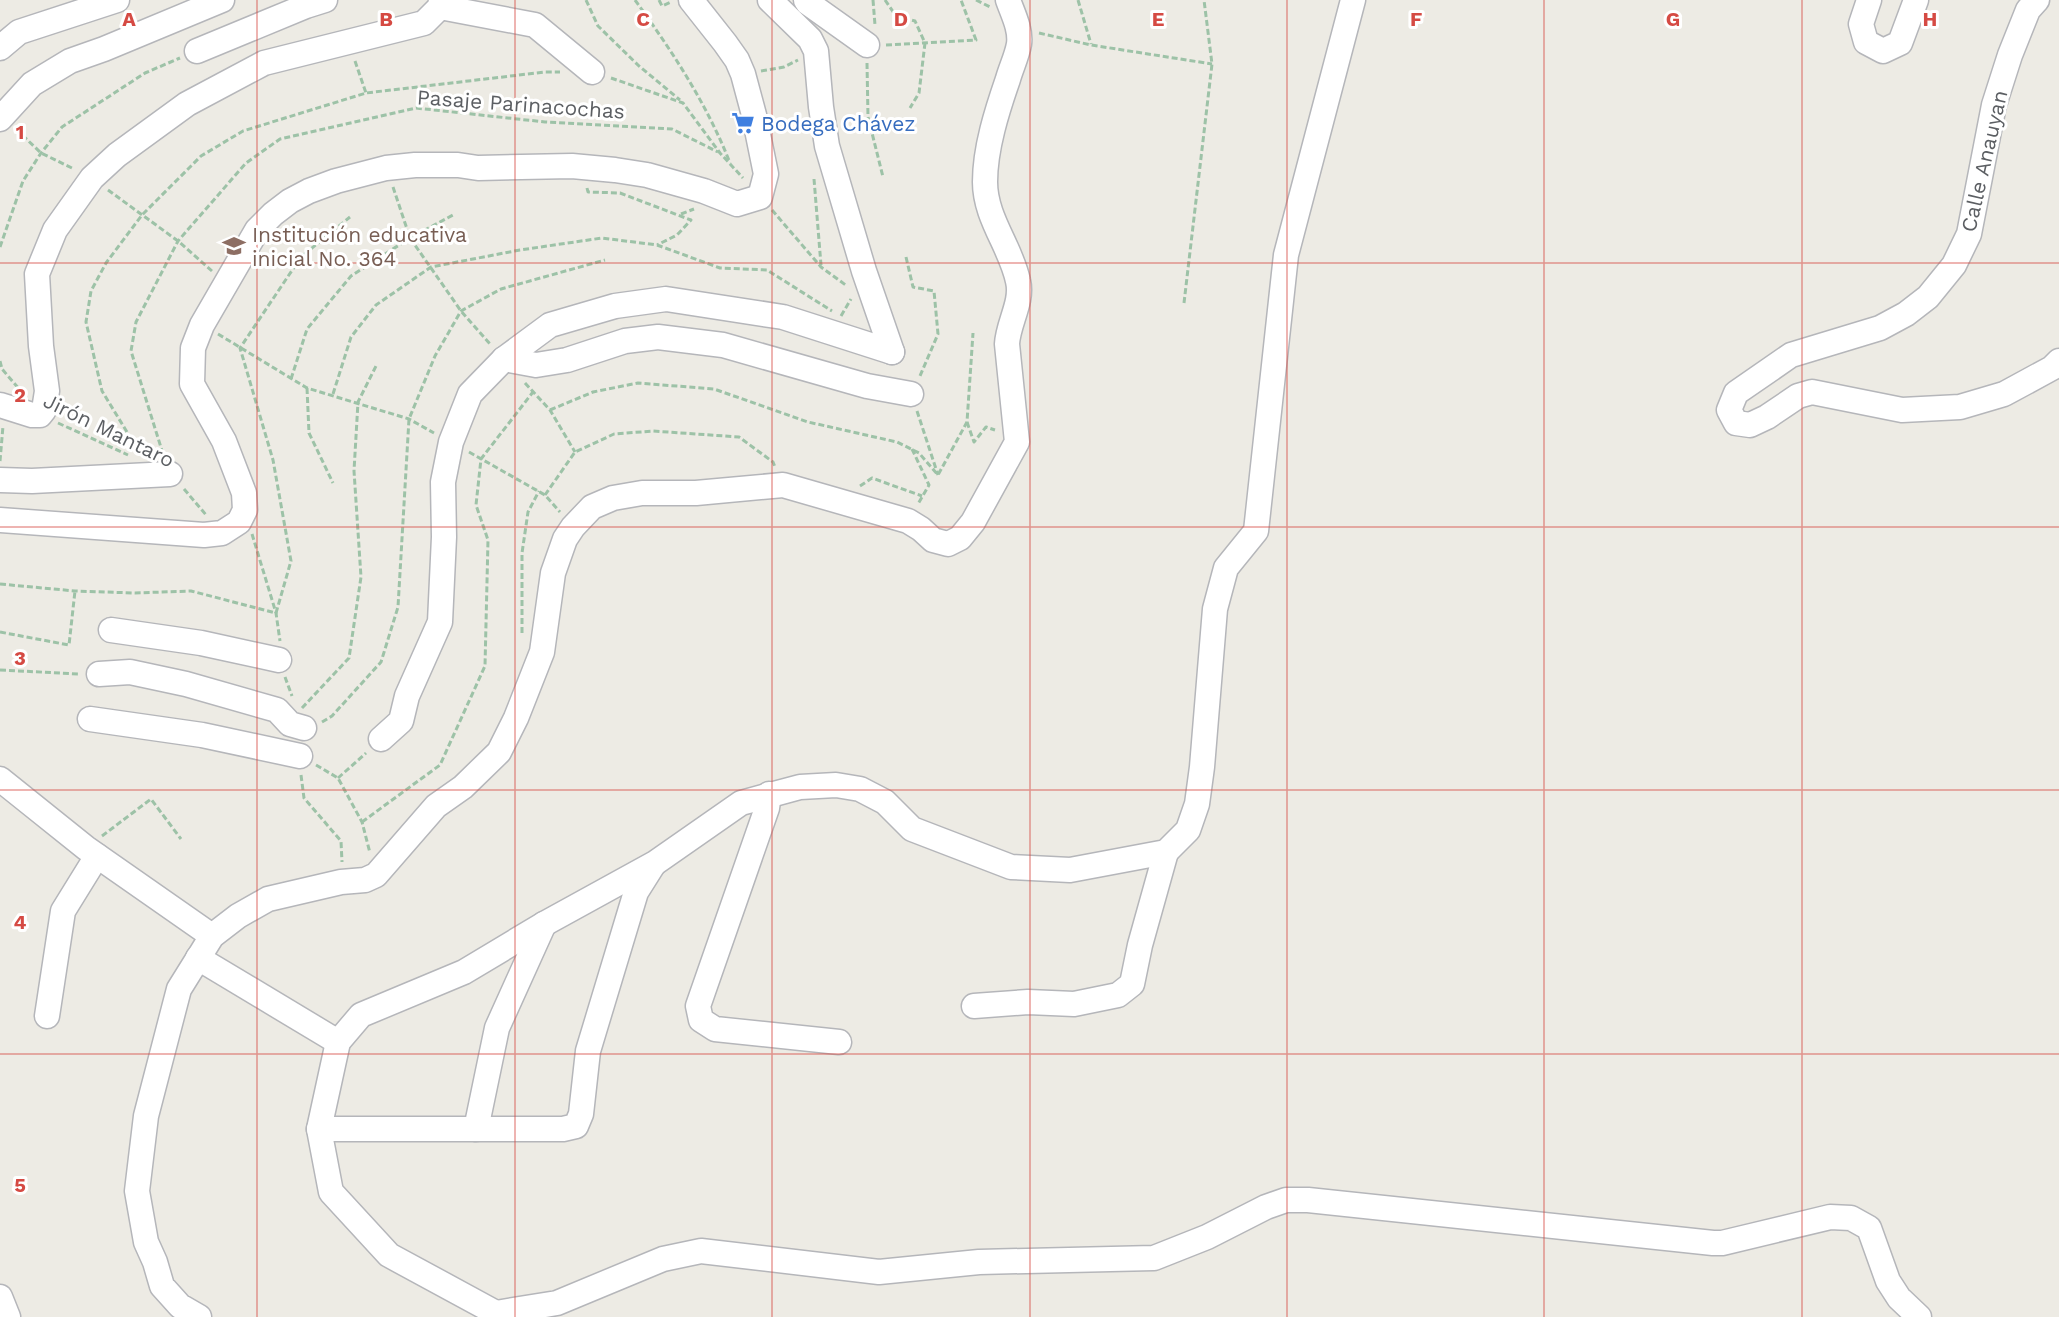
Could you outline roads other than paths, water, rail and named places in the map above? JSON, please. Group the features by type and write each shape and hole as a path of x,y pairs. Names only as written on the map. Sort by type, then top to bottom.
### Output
{"street":[{"path":"0,48 20,32 117,0"},
{"path":"1,117 32,84 70,61 222,0"},
{"path":"197,51 325,0"},
{"path":"0,520 204,535 222,533 239,522 245,510 244,493 224,441 192,384 193,348 202,325 257,230 290,201 309,191 336,181 386,168 415,165 458,165 478,168 573,166 647,175 704,191 737,204 760,197 766,174 743,74 737,60 691,0"},
{"path":"381,739 401,721 407,696 440,622 444,537 443,482 451,442 470,394 504,359 550,325 615,306 666,299 783,317 892,352 864,272 827,146 816,51 810,39 770,0"},
{"path":"806,0 871,40"},
{"path":"974,1006 1028,1002 1074,1004 1118,995 1132,984 1140,945 1166,852 1188,830 1197,804 1203,767 1215,609 1226,568 1256,531 1286,255 1353,0"},
{"path":"1869,0 1861,24 1866,42 1883,51 1900,43 1916,0"},
{"name":"Calle Anauyan","path":"2037,0 2028,10 1994,105 1969,234 1954,265 1928,297 1906,314 1880,328 1791,355 1736,393 1729,411 1736,423 1750,426 1798,396 1812,392 1902,410 1960,407 2004,394 2052,368 2059,361"},
{"path":"2,405 32,416 40,415 44,410 47,391 41,346 37,274 55,231 92,178 117,155 187,104 264,63 424,23 440,4 535,25 592,72"},
{"path":"199,1317 180,1306 162,1286 146,1242 137,1191 146,1116 179,989 212,936 238,916 268,899 341,882 365,880 376,875 436,806 463,788 499,752 516,718 542,652 554,573 565,539 592,507 613,498 642,493 696,492 783,485 908,521 933,540 948,544 960,538 973,522 1017,442 1007,344 1008,332 1020,292 991,212 985,183 987,158 999,105 1019,44 1018,29 1000,4"},
{"path":"504,359 536,365 567,360 625,341 658,337 723,345 867,386 911,394"},
{"path":"0,480 32,481 170,474"},
{"path":"111,630 201,643 279,660"},
{"path":"99,674 130,672 196,686 277,710 290,724 301,721"},
{"path":"90,719 202,735 300,756"},
{"path":"0,778 91,852 212,936"},
{"path":"1166,852 1070,870 1011,867 912,830 885,802 860,789 836,785 800,787 741,803 655,863 544,924 464,972 362,1015 338,1042 319,1129 330,1192 389,1255 496,1313 557,1303 663,1259 701,1251 879,1272 979,1262 1154,1258 1207,1237 1266,1207 1286,1200 1308,1200 1713,1243 1722,1243 1830,1217 1851,1218 1869,1228 1888,1281 1899,1298 1918,1317"},
{"path":"769,794 767,808 698,1006 701,1020 715,1029 839,1042"},
{"path":"47,1016 63,911 91,852"},
{"path":"319,1129 563,1129 576,1126 581,1114 588,1051 598,1017 636,892 655,863"},
{"path":"476,1129 496,1028 544,924"},
{"path":"198,958 338,1042"},
{"path":"0,1297 8,1317"}],"place":[{"name":"Bodega Chávez","path":"743,123"},
{"name":"Institución educativa inicial No. 364","path":"234,246"}]}
